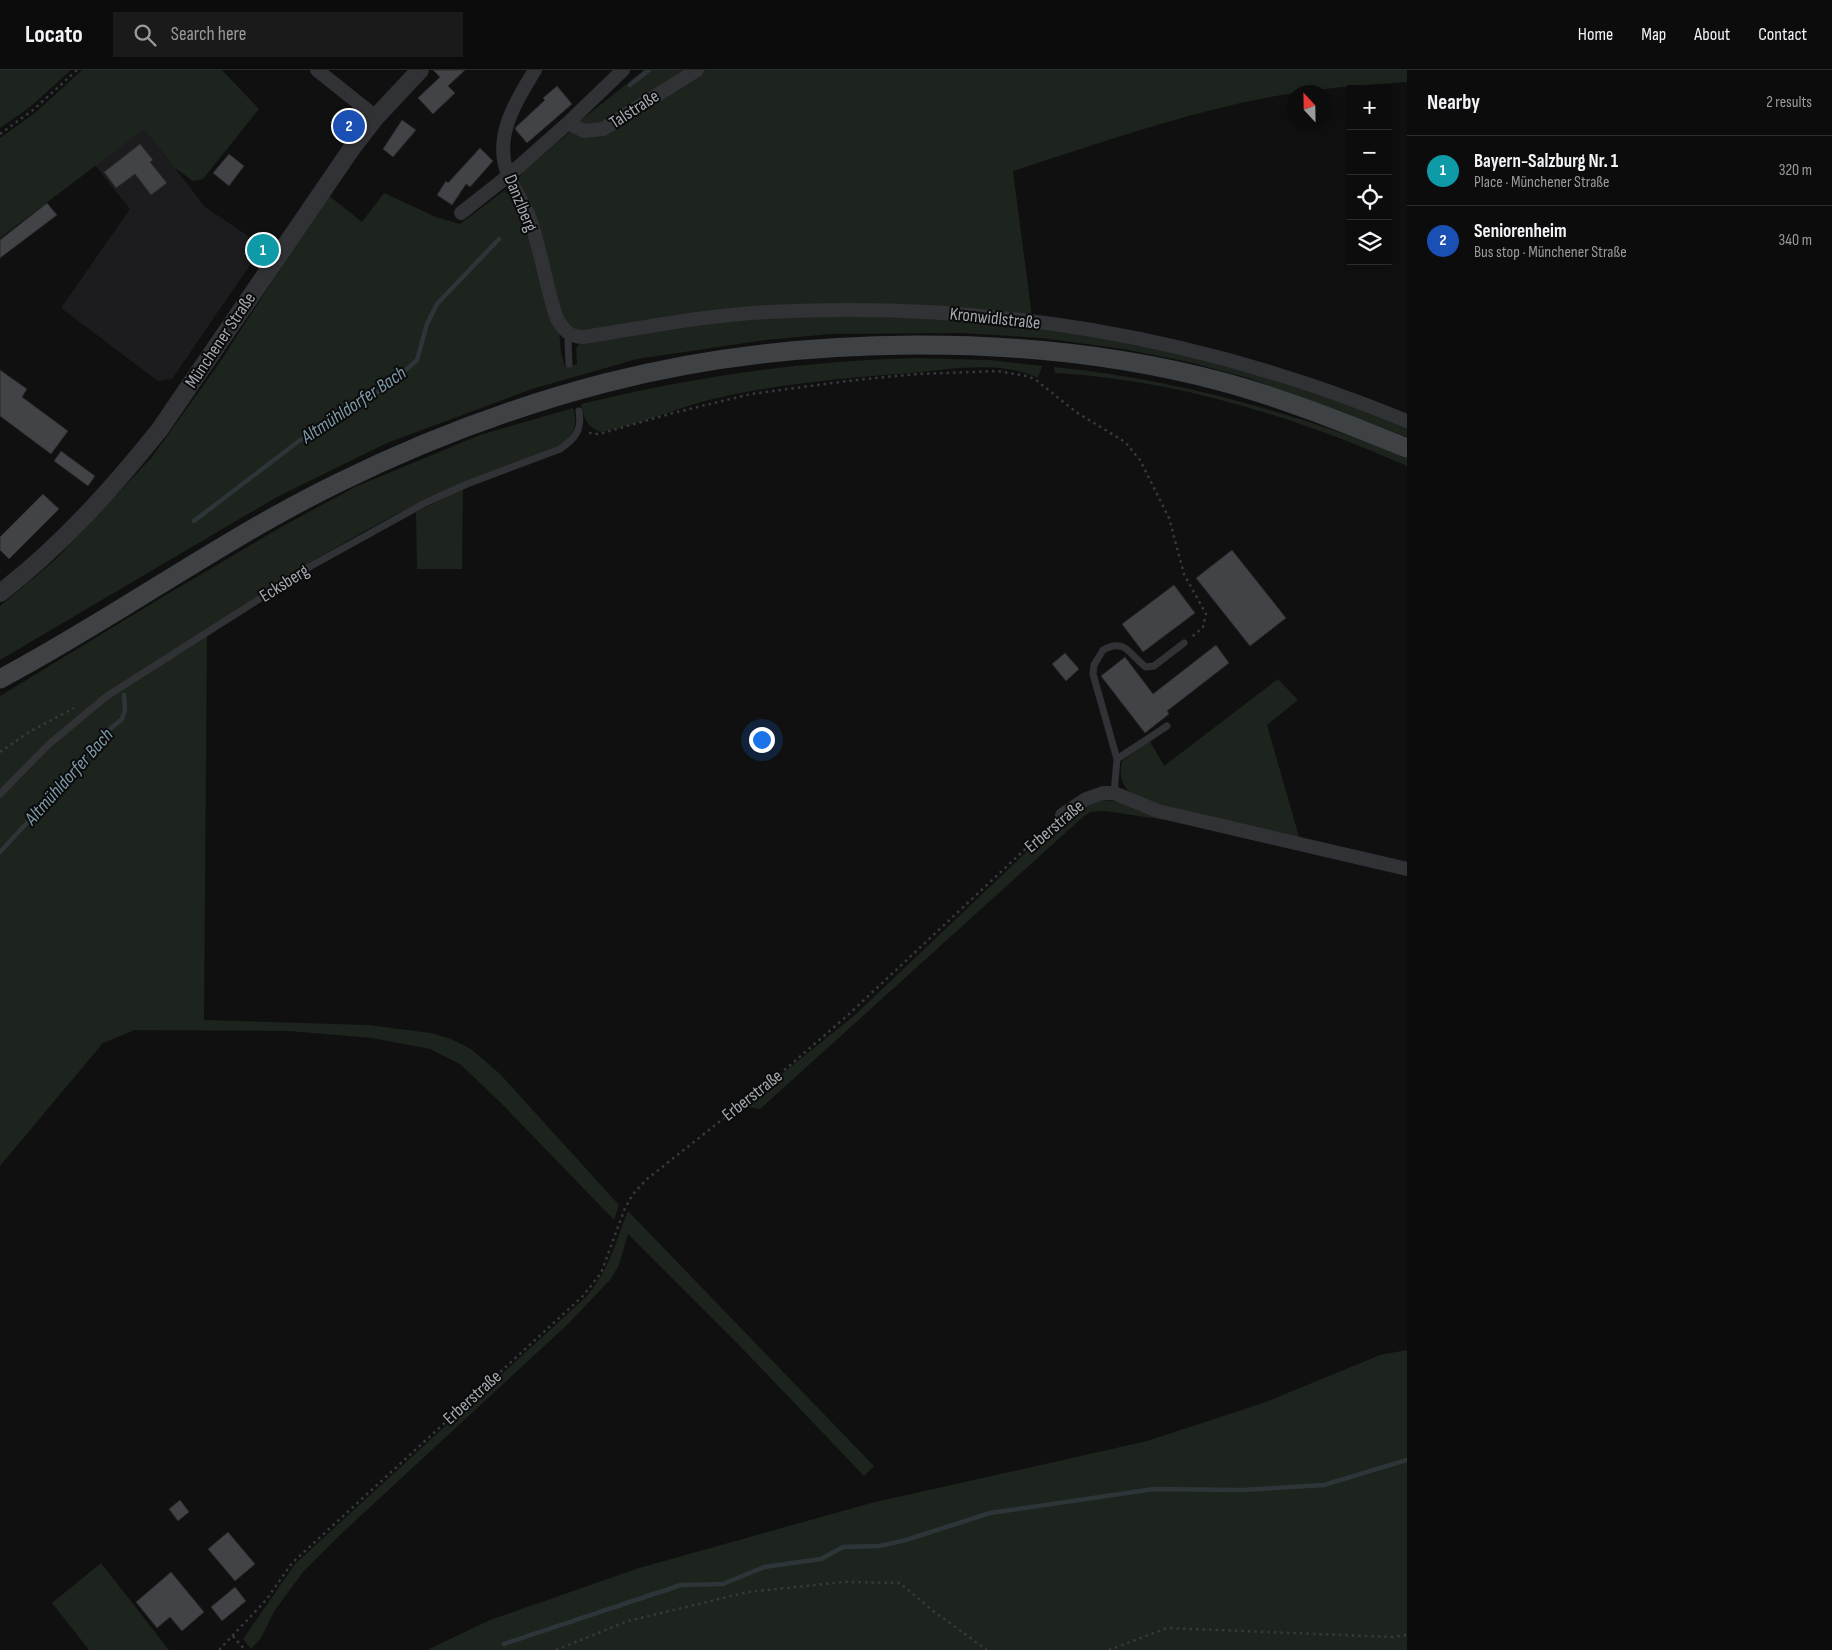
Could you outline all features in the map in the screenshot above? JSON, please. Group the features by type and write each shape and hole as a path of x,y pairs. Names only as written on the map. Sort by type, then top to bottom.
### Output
{"main road":[{"path":"0,679 276,515 392,458 468,427 544,401 614,381 712,362 824,350 913,346 1014,350 1073,355 1180,372 1224,383 1328,417 1407,448"}],"street":[{"path":"317,70 376,116"},
{"name":"Münchener Straße","path":"0,593 44,556 82,519 160,429 330,179 376,116 420,70"},
{"name":"Danzlberg","path":"535,70 518,98 507,123 504,147 508,176 530,218 558,319 566,333 571,335"},
{"name":"Talstraße","path":"461,213 508,176 568,123 622,70"},
{"name":"Talstraße","path":"568,123 584,131 603,129 697,70"},
{"name":"Kronwidlstraße","path":"571,335 582,337 766,312 917,311 994,316 1096,330 1188,348 1326,389 1407,421"},
{"name":"Erberstraße","path":"1062,816 1086,799 1103,793 1114,793"},
{"path":"1114,793 1158,812 1407,869"}],"lane":[{"path":"569,364 568,341 571,335"},
{"path":"579,411 580,431"},
{"name":"Ecksberg","path":"0,794 48,746 107,696 311,566 426,503 467,484 560,449 573,440 580,431"},
{"path":"1114,793 1118,760 1094,681 1094,665 1098,657 1109,647 1119,646 1127,648 1146,667 1154,666 1184,642"},
{"path":"0,688 28,664"},
{"path":"1118,760 1167,726"}],"path":[{"path":"0,134 33,110 77,70"},
{"path":"580,431 599,434 751,394 855,380 976,372 1014,372 1026,376 1036,380 1076,412 1125,442 1140,460 1169,518 1184,574 1206,614 1203,627 1184,642"},
{"path":"0,752 29,732 78,706"},
{"name":"Erberstraße","path":"219,1650 266,1600 277,1580 292,1563 583,1296 601,1273 625,1208 633,1194 647,1179 782,1073 1062,816"},
{"path":"556,1650 628,1621 748,1592 844,1582 900,1583 932,1610 987,1650"},
{"path":"1109,1650 1167,1628 1392,1637 1407,1635"},
{"path":"233,1636 245,1650"}],"shaded area":[{"path":"0,70 71,70 30,107 0,128"},
{"path":"82,70 222,70 259,109 203,179 193,181 175,168 144,129 0,238 0,138 35,113"},
{"path":"644,70 689,70 591,129 580,121"},
{"path":"705,70 1407,70 1407,82 1347,85 1347,87 1332,89 1332,85 1287,85 1287,95 1243,102 1194,115 1013,171 1032,316 908,306 582,334 564,323 517,181 523,171 572,130 582,135"},
{"path":"144,128 205,207 263,246 172,379 158,381 61,308 130,209 95,165"},
{"path":"505,190 523,211 559,329 561,352 565,367 577,364 576,349 580,343 725,320 845,315 992,320 1192,352 1407,425 1407,437 1248,378 1189,362 1123,349 1041,338 962,333 831,334 766,340 637,359 532,389 387,443 277,497 0,660 0,606 56,559 152,457 220,362 328,195 362,222 384,193 436,217 460,224"},
{"path":"914,358 990,360 1042,366 1038,378 1008,369 976,367 784,386 709,400 628,426 600,432 586,421 581,404 622,394 746,372 830,363"},
{"path":"1054,367 1145,380 1190,389 1278,412 1407,457 1407,466 1322,432 1235,404 1146,384 1101,377 1055,373"},
{"path":"573,408 574,428 561,445 447,491 380,523 317,559 215,624 207,636 204,1020 368,1025 431,1033 451,1039 471,1049 500,1074 619,1205 614,1220 503,1105 460,1064 430,1049 372,1038 289,1031 135,1030 103,1043 0,1166 0,696 159,599 283,526 355,487 480,435"},
{"path":"463,489 462,569 417,569 416,512"},
{"path":"1278,679 1298,700 1267,725 1300,840 1135,799 1127,790 1121,777 1122,761 1150,741 1164,766"},
{"path":"1102,800 1115,801 1205,826 1105,811 1091,812 1083,817 760,1109 742,1106 855,1015 1060,820 1072,810"},
{"path":"628,1211 874,1466 864,1476 739,1345 628,1234 619,1265 610,1280 568,1324 341,1534 303,1572 275,1610 261,1638 251,1649 243,1639 295,1564 587,1296 607,1265"},
{"path":"1407,1350 1407,1650 427,1650 490,1620 639,1568 871,1503 1147,1441 1263,1403 1380,1355"},
{"path":"101,1563 169,1650 89,1650 52,1603"}],"building":[{"path":"433,70 465,70 448,86 455,93 433,114 418,98 440,77"},
{"path":"557,86 572,104 527,143 515,129 516,127"},
{"path":"402,120 416,130 393,157 383,149"},
{"path":"140,144 153,160 150,162 167,183 151,195 135,174 116,188 104,172"},
{"path":"480,148 493,161 470,187 466,184 452,205 437,195 446,181 448,183"},
{"path":"229,154 244,166 229,186 213,173"},
{"path":"47,203 57,215 0,258 0,240"},
{"path":"0,370 27,389 22,397 68,431 51,454 0,416"},
{"path":"61,451 95,476 88,486 54,461"},
{"path":"43,494 59,509 9,559 0,550 0,537"},
{"path":"1232,550 1286,618 1250,646 1196,578"},
{"path":"1174,585 1195,613 1143,652 1122,624"},
{"path":"1216,645 1229,663 1167,711 1169,714 1145,733 1101,676 1125,657 1153,694"},
{"path":"1065,653 1079,669 1066,681 1052,664"},
{"path":"180,1500 189,1512 178,1521 169,1509"},
{"path":"228,1532 255,1564 235,1581 208,1549"},
{"path":"171,1572 204,1612 182,1631 170,1617 157,1628 136,1602"},
{"path":"235,1587 246,1601 222,1621 211,1607"}],"waterway":[{"name":"Altmühldorfer Bach","path":"630,85 649,70"},
{"name":"Altmühldorfer Bach","path":"194,521 299,441 390,384 417,360 427,324 437,304 499,239"},
{"name":"Altmühldorfer Bach","path":"0,852 62,785 103,735 122,719 125,710 124,695"},
{"path":"504,1644 681,1585 723,1584 764,1567 821,1559 843,1547 880,1546 906,1540 990,1513 1154,1489 1242,1490 1324,1485 1407,1460"}],"place":[{"name":"Seniorenheim","path":"349,126"},
{"name":"Bayern-Salzburg Nr. 1","path":"263,250"}]}
